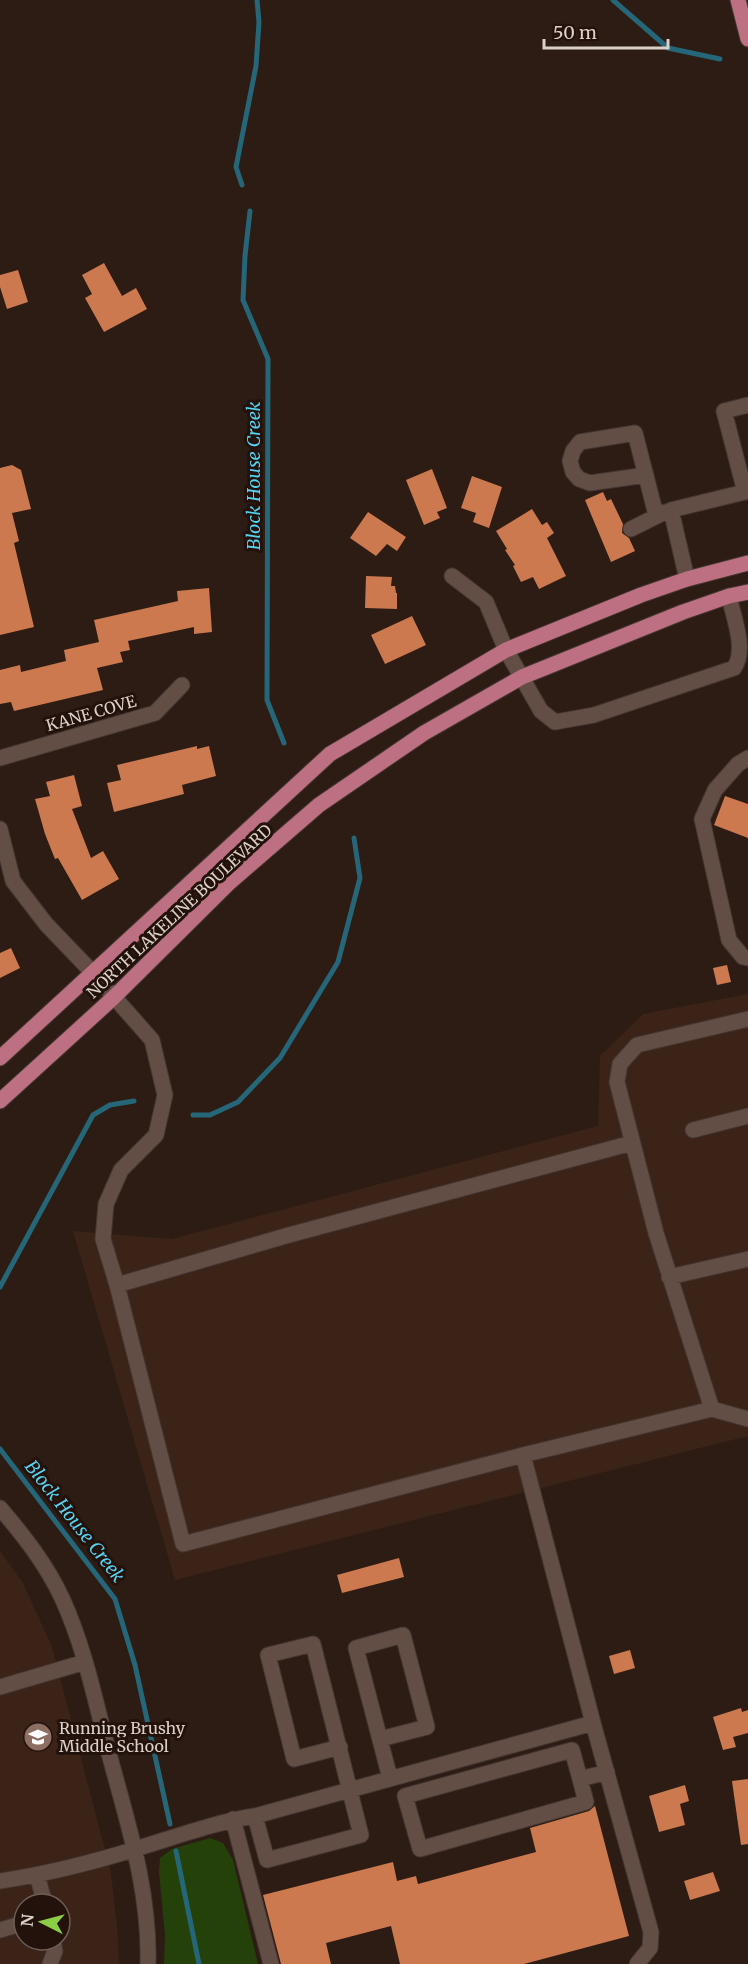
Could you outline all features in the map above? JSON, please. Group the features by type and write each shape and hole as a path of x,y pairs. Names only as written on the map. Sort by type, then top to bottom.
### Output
{"main road":[{"path":"738,0 748,39"},
{"name":"NORTH LAKELINE BOULEVARD","path":"0,1058 330,754 506,650 687,579 748,563"},
{"name":"NORTH LAKELINE BOULEVARD","path":"0,1101 113,998 230,882 319,806 424,733 522,677 729,596 748,592"}],"street":[{"path":"631,529 663,513 747,496 724,411 748,405"},
{"path":"646,475 590,483 579,479 573,472 570,461 573,451 580,442 635,433 646,475 663,513 687,579"},
{"path":"452,576 486,602 506,650 541,711 555,722 594,715 734,668 738,663 739,645 729,596"},
{"name":"KANE COVE","path":"0,758 155,713 182,685"},
{"path":"748,758 738,764 715,790 702,819 729,939 743,957 748,958"},
{"path":"0,829 7,884 92,972 152,1040 165,1095 156,1135 121,1170 106,1204 103,1239 117,1285 183,1544 523,1455 712,1409 748,1419"},
{"path":"712,1409 669,1277 617,1082 620,1064 637,1045 748,1019"},
{"path":"693,1130 748,1116"},
{"path":"117,1285 289,1235 632,1143"},
{"path":"669,1277 748,1259"},
{"path":"523,1455 593,1723 651,1932 650,1948 636,1964"},
{"path":"0,1508 43,1563 62,1598 85,1662 136,1849 145,1900 149,1944 148,1964"},
{"path":"380,1739 427,1727 403,1635 356,1648 390,1778"},
{"path":"255,1816 267,1860 361,1834 340,1747 313,1644 268,1655 294,1759 340,1747"},
{"path":"0,1687 85,1662"},
{"path":"0,1881 37,1875 136,1849 233,1819 255,1816 593,1723"},
{"path":"572,1750 580,1779 586,1803 420,1849 405,1796 572,1750"},
{"path":"580,1779 607,1772"},
{"path":"233,1819 271,1964"},
{"path":"37,1875 42,1892"}],"shaded area":[{"path":"748,994 748,1436 175,1580 73,1231 172,1239 598,1126 600,1056 643,1014"},
{"name":"Running Brushy Middle School","path":"0,1551 23,1583 52,1647 111,1873 119,1964 0,1964"}],"green space":[{"path":"210,1838 223,1843 233,1860 258,1964 164,1964 165,1935 159,1872 160,1858 172,1849"}],"building":[{"path":"104,263 122,296 136,288 147,309 104,332 85,298 92,294 82,275"},
{"path":"18,270 28,302 7,309 0,287 0,275"},
{"path":"12,465 21,470 31,509 12,513 19,541 14,543 34,627 0,635 0,468"},
{"path":"432,469 447,508 437,512 440,518 424,525 406,480"},
{"path":"472,476 502,487 489,528 473,522 476,513 461,508"},
{"path":"603,492 607,501 611,499 623,524 622,533 629,538 635,551 611,562 585,500"},
{"path":"532,509 542,525 547,522 554,533 547,538 566,576 539,589 533,577 521,582 513,566 515,565 496,531"},
{"path":"368,512 406,537 397,551 387,544 376,556 350,538"},
{"path":"366,576 392,577 391,586 395,586 397,593 397,609 365,608"},
{"path":"209,588 212,632 194,634 194,627 128,641 130,650 120,652 123,662 97,668 103,690 14,711 11,702 0,704 0,670 20,665 21,672 66,661 64,650 99,642 94,620 178,601 177,591"},
{"path":"412,616 426,645 385,664 371,635"},
{"path":"197,746 197,749 209,746 216,776 182,785 184,794 114,812 107,783 121,780 117,765"},
{"path":"74,775 82,806 72,809 91,858 103,851 119,879 82,900 58,858 55,859 35,799 50,796 46,782"},
{"path":"725,796 748,804 748,838 714,825"},
{"path":"11,948 20,968 0,978 0,953"},
{"path":"727,965 731,982 717,985 713,968"},
{"path":"399,1558 404,1577 342,1593 337,1575"},
{"path":"630,1650 635,1668 614,1674 609,1656"},
{"path":"741,1708 742,1712 748,1710 748,1733 733,1737 736,1747 723,1750 713,1717"},
{"path":"748,1779 748,1844 741,1845 732,1781"},
{"path":"685,1785 689,1801 680,1804 685,1825 659,1832 649,1796"},
{"path":"595,1806 629,1936 524,1964 400,1964 391,1926 326,1943 331,1964 281,1964 263,1895 393,1862 397,1881 416,1876 418,1884 536,1852 530,1828 589,1811"},
{"path":"713,1872 720,1891 690,1900 684,1881"}],"waterway":[{"name":"Block House Creek","path":"242,185 236,167 256,66 259,22 257,0"},
{"path":"613,0 668,48 720,59"},
{"name":"Block House Creek","path":"250,211 243,300 268,359 267,700 284,743"},
{"name":"Block House Creek","path":"193,1115 210,1115 238,1102 280,1058 338,962 360,878 354,838"},
{"name":"Block House Creek","path":"0,1287 93,1115 110,1105 134,1101"},
{"name":"Block House Creek","path":"0,1449 115,1599 135,1665 170,1824"},
{"name":"Block House Creek","path":"176,1851 199,1964"}],"place":[{"name":"Running Brushy Middle School","path":"38,1737"}]}
